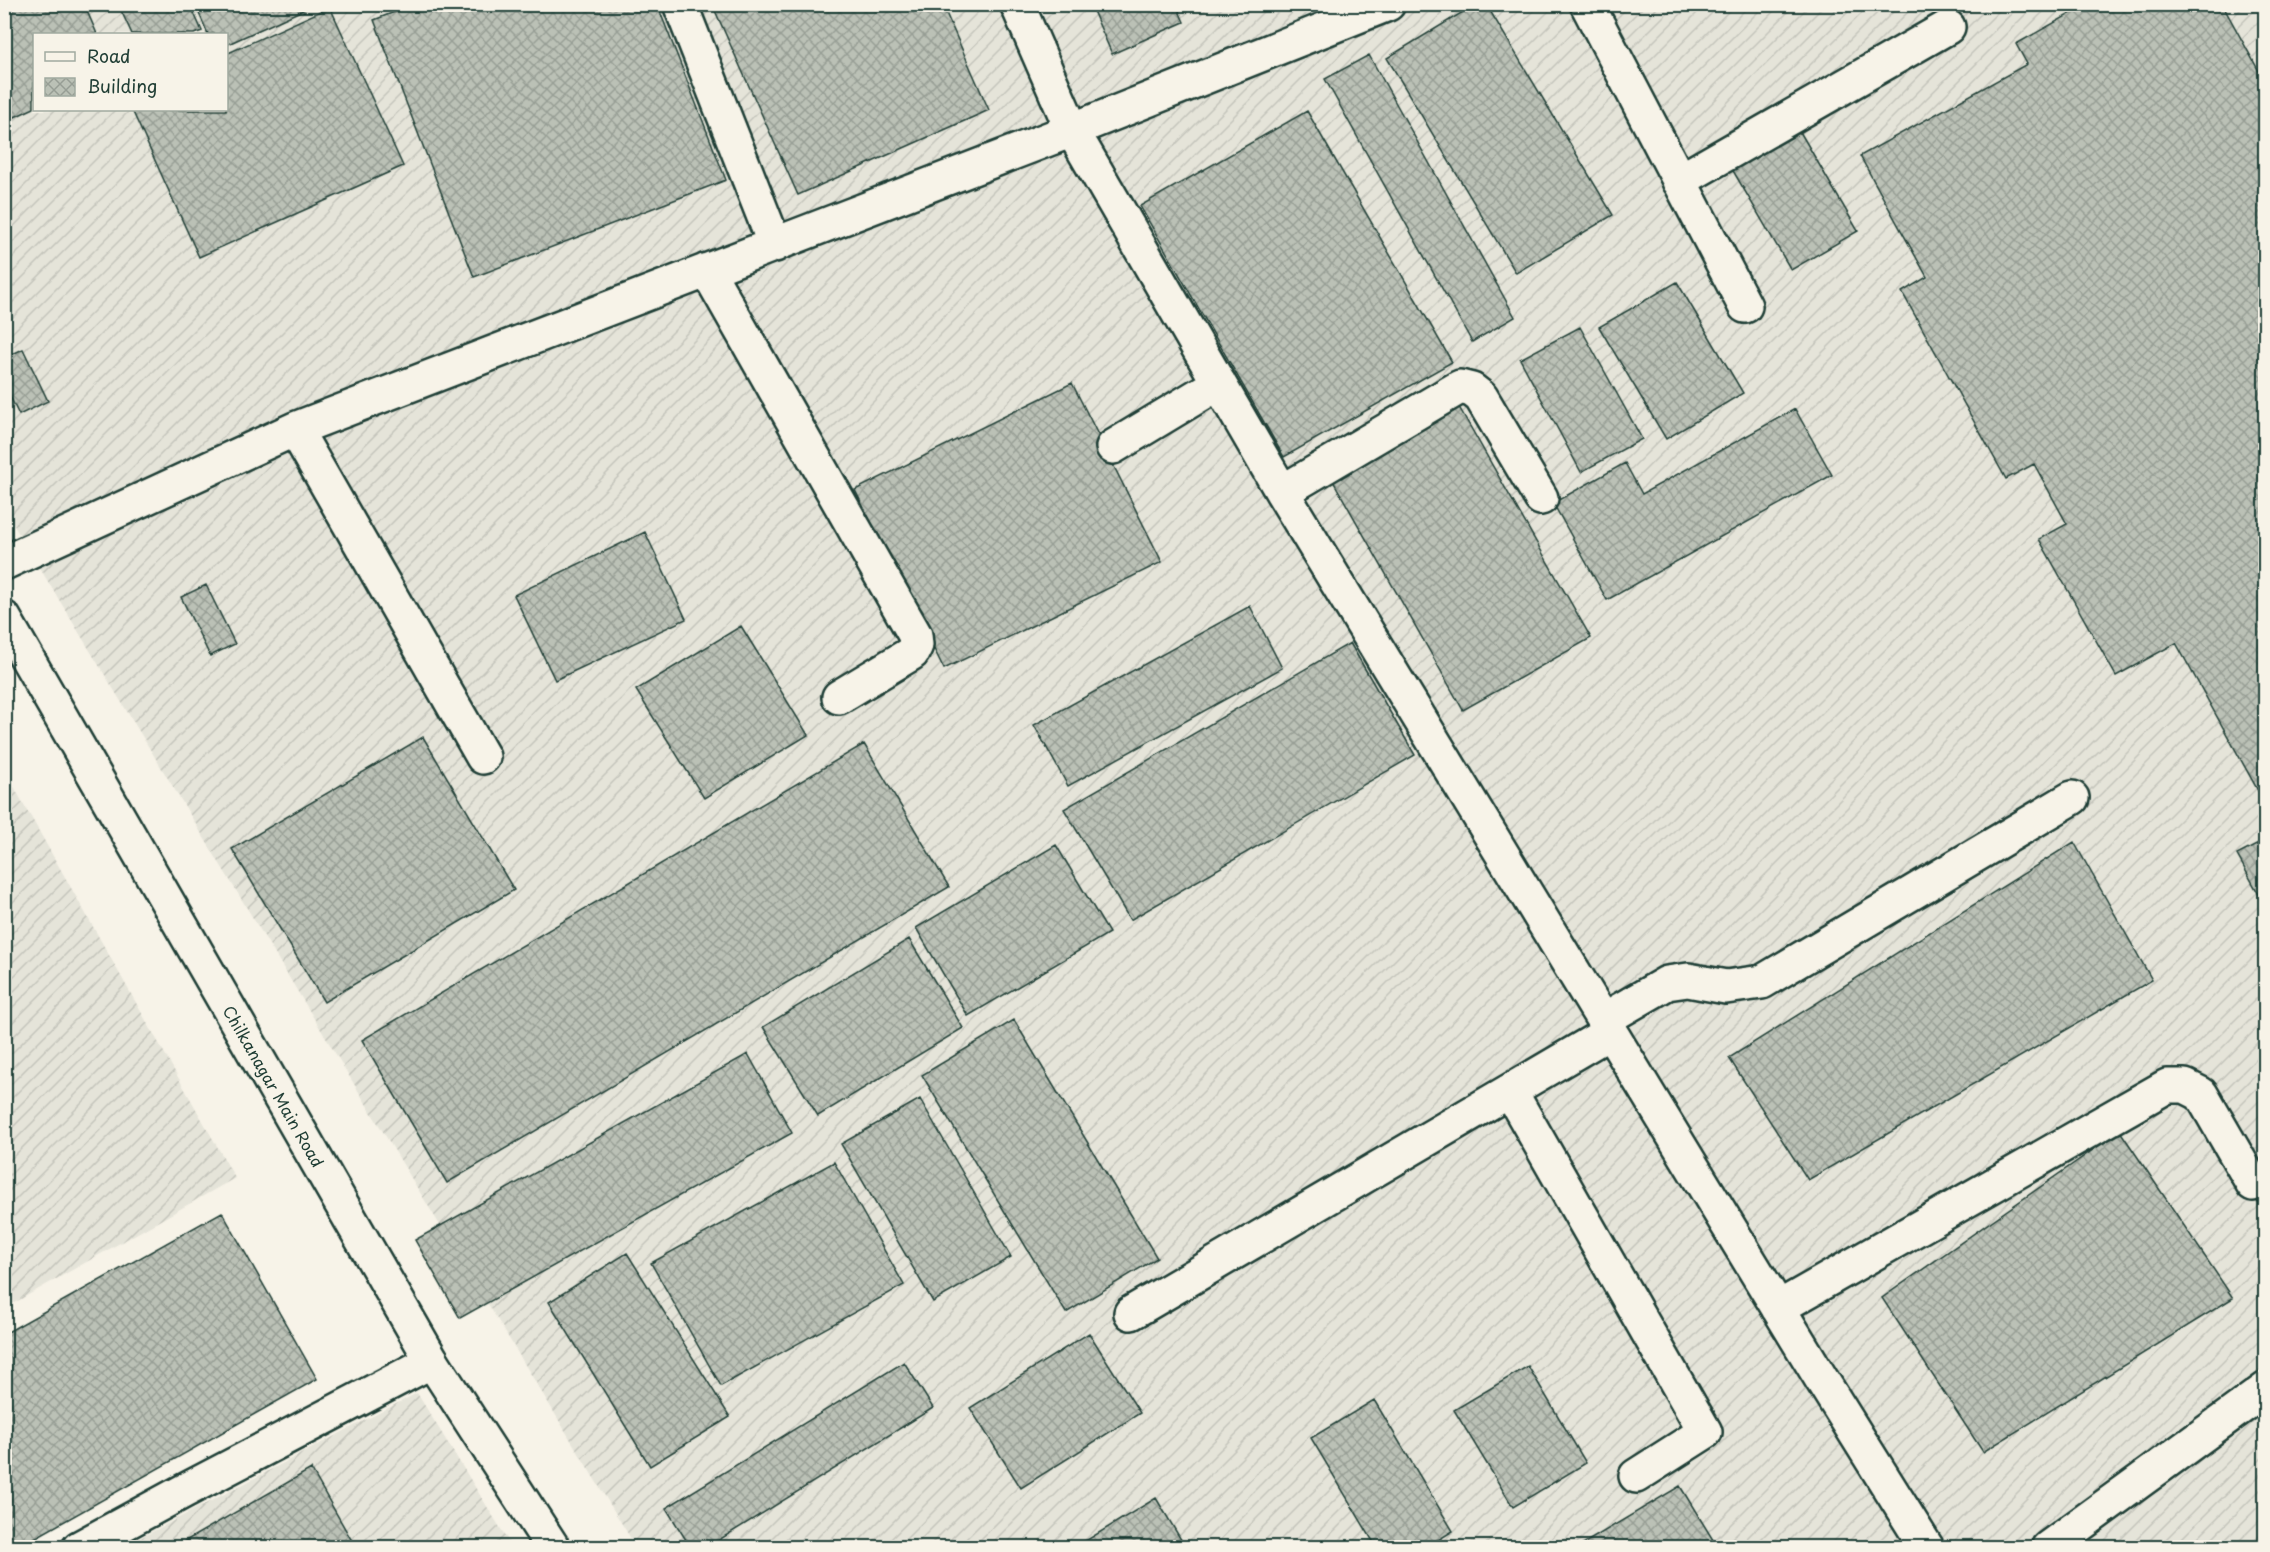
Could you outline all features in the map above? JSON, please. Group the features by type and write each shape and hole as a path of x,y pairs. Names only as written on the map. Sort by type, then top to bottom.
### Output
{"street":[{"path":"680,4 775,244"},
{"path":"1017,4 1072,130 1282,492 1778,1308 1927,1548"},
{"path":"4,563 295,429 1072,130 1388,4"},
{"path":"1587,4 1745,306"},
{"path":"1679,181 1948,27"},
{"path":"707,270 915,635 916,645 912,653 839,697"},
{"path":"1113,447 1219,383"},
{"path":"1282,492 1460,387 1472,390 1480,398 1541,498"},
{"path":"295,429 483,757"},
{"name":"Chilkanagar Main Road","path":"4,618 432,1361 553,1548"},
{"path":"1131,1313 1510,1091 1667,982 1688,980 1726,987 1762,982 2072,798"},
{"path":"1778,1308 2167,1086 2185,1086 2201,1094 2253,1184"},
{"path":"1510,1091 1706,1432 1636,1476"},
{"path":"79,1548 432,1361"},
{"path":"2048,1548 2265,1389"}],"shaded area":[{"path":"5,5 2265,5 2265,1547 636,1547 5,511"},
{"path":"5,771 235,1178 4,1308"},
{"path":"417,1393 512,1547 121,1548"}],"building":[{"path":"4,4 84,4 97,33 33,33 33,108 4,122"},
{"path":"118,4 190,4 202,31 197,33 132,33"},
{"path":"195,4 316,4 228,44 228,33 208,33"},
{"path":"415,4 657,4 726,180 474,277 374,20"},
{"path":"712,4 942,4 989,110 798,195"},
{"path":"1090,4 1176,4 1184,22 1112,54"},
{"path":"1476,4 1486,4 1613,215 1516,273 1387,58"},
{"path":"2088,4 2222,4 2266,84 2266,805 2176,643 2116,676 2039,539 2067,524 2034,464 2006,479 1902,292 1927,277 1860,156 2027,64 2016,44"},
{"path":"330,7 403,166 199,257 132,111 228,111 228,53"},
{"path":"1369,55 1515,317 1472,342 1325,79"},
{"path":"1307,111 1452,362 1284,457 1140,206"},
{"path":"1799,130 1858,231 1791,270 1732,169"},
{"path":"1677,282 1743,393 1666,439 1599,327"},
{"path":"1580,327 1642,439 1581,472 1520,359"},
{"path":"23,349 48,401 19,415 4,384 4,358"},
{"path":"1072,383 1162,562 944,669 855,490"},
{"path":"1459,407 1591,638 1463,710 1332,479"},
{"path":"1795,409 1832,475 1607,600 1553,503 1625,463 1642,494"},
{"path":"645,532 686,619 555,680 514,595"},
{"path":"206,585 235,644 210,656 181,597"},
{"path":"1250,606 1282,668 1068,786 1034,725"},
{"path":"741,626 808,735 704,798 636,690"},
{"path":"1350,643 1415,755 1130,920 1064,809"},
{"path":"423,737 514,890 324,1002 232,849"},
{"path":"864,744 949,887 447,1183 362,1040"},
{"path":"2266,840 2266,907 2237,855"},
{"path":"2074,842 2152,980 1808,1180 1729,1058"},
{"path":"1056,845 1109,933 968,1016 916,928"},
{"path":"909,939 963,1028 818,1116 763,1027"},
{"path":"1014,1020 1157,1258 1066,1313 922,1075"},
{"path":"748,1054 792,1133 460,1318 415,1240"},
{"path":"920,1099 1011,1257 933,1302 841,1144"},
{"path":"2120,1131 2233,1298 1983,1452 1882,1298"},
{"path":"834,1162 904,1285 721,1386 651,1263"},
{"path":"222,1212 317,1379 17,1548 4,1548 4,1334"},
{"path":"627,1253 730,1417 650,1466 549,1302"},
{"path":"1089,1333 1140,1413 1021,1488 970,1408"},
{"path":"904,1362 933,1408 706,1548 691,1548 666,1508"},
{"path":"1528,1366 1586,1463 1513,1507 1454,1410"},
{"path":"1374,1400 1453,1531 1425,1548 1377,1548 1311,1438"},
{"path":"311,1469 356,1548 173,1548"},
{"path":"1680,1486 1718,1548 1576,1548"},
{"path":"1156,1498 1186,1548 1074,1548"}]}
